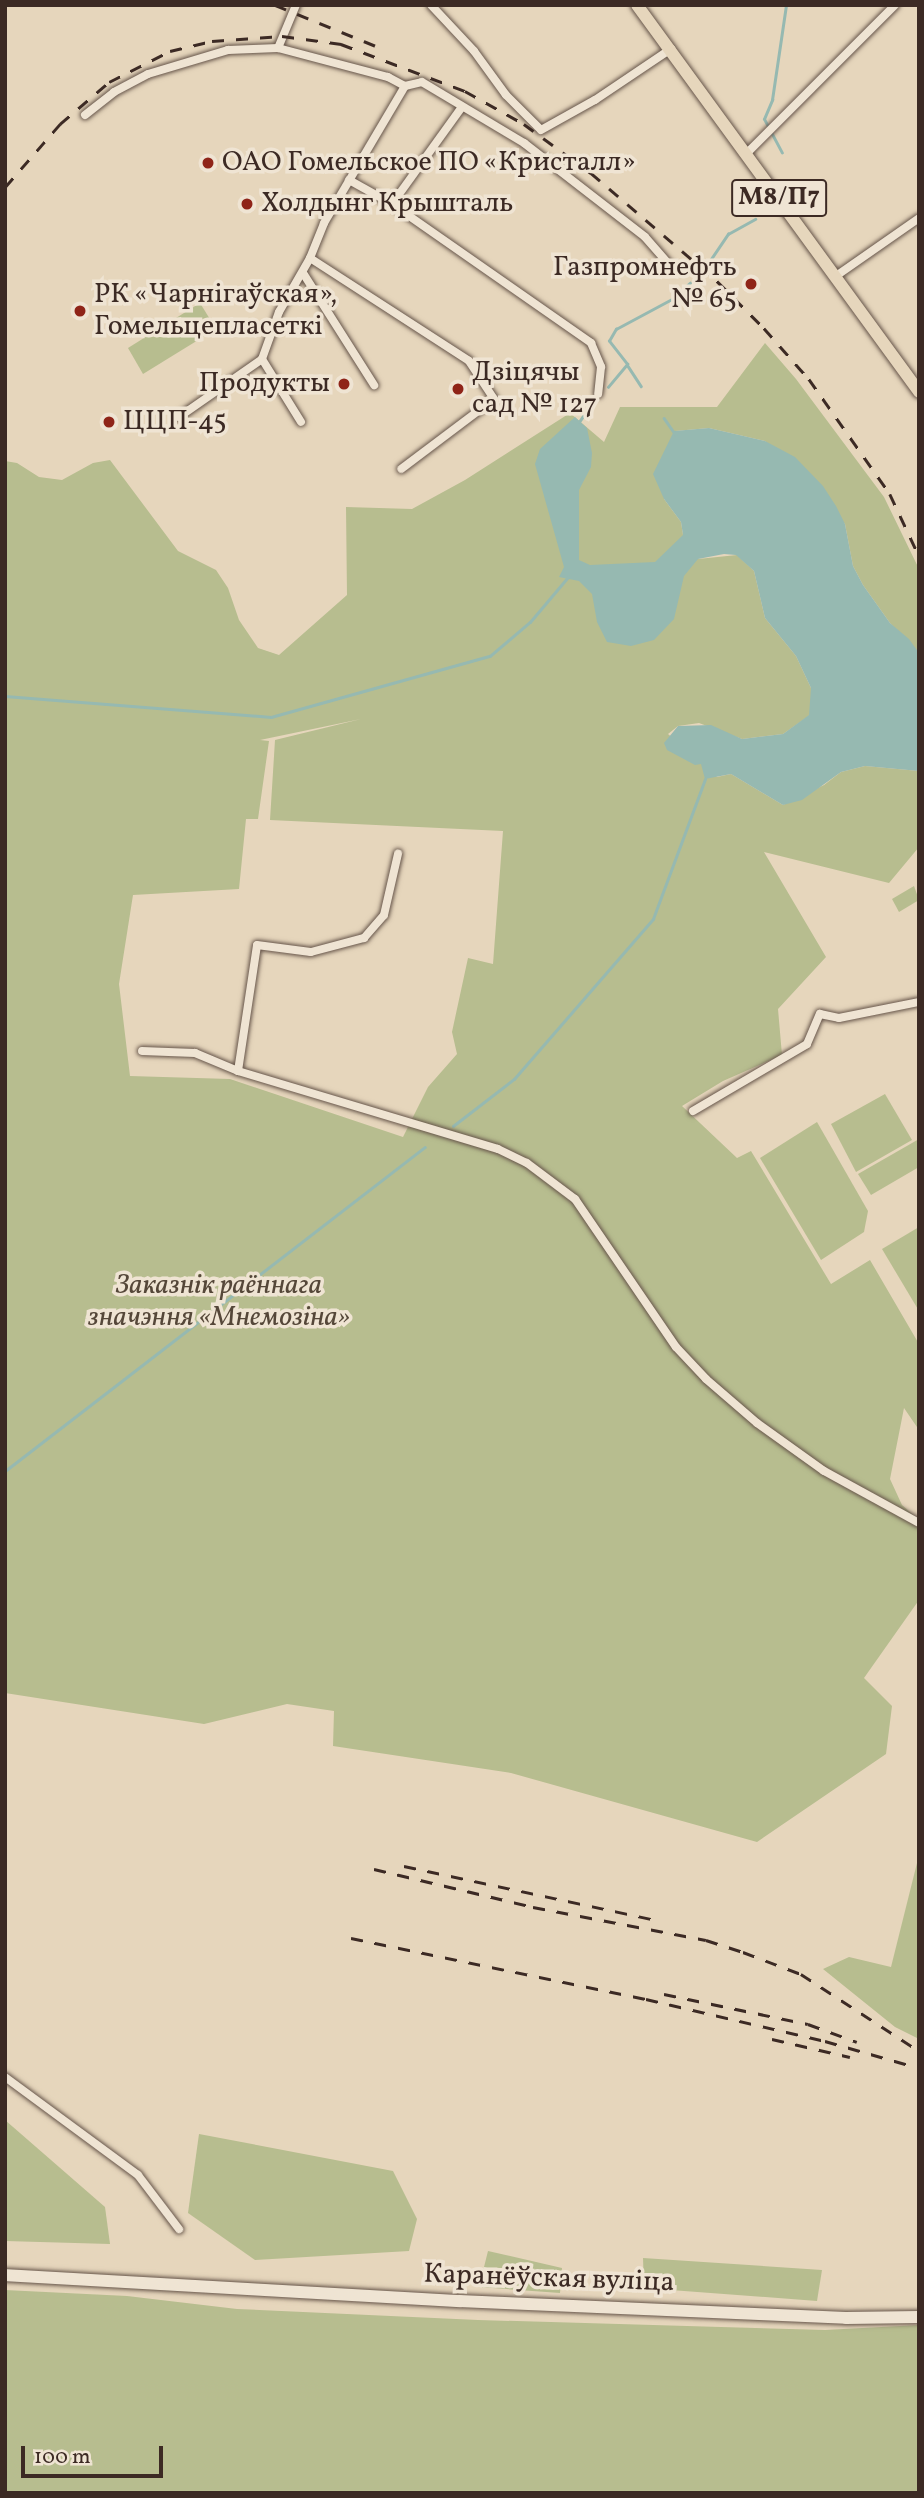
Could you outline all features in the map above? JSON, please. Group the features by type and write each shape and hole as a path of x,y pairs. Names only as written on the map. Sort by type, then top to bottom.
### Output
{"main road":[{"name":"М8/П7","path":"637,5 919,392"},
{"name":"Каранёўская вуліца","path":"5,2275 459,2301 846,2318 919,2317"}],"street":[{"path":"278,48 296,5"},
{"path":"431,5 474,51 506,95 541,130 594,100 671,49"},
{"path":"747,153 895,5"},
{"path":"85,115 114,92 148,74 228,50 278,48 388,77 405,86 422,82 524,143 645,236 674,271"},
{"path":"180,417 262,359 279,312 303,273 324,223 405,86"},
{"path":"391,204 461,107"},
{"path":"349,180 391,204 591,343 601,367 598,394"},
{"path":"836,276 919,218"},
{"path":"310,258 469,361 494,399 401,469"},
{"path":"303,273 373,384"},
{"path":"262,359 301,422"},
{"path":"238,1071 257,945 312,952 364,938 384,915 398,854"},
{"path":"693,1111 807,1044 820,1014 839,1018 919,1002"},
{"path":"142,1051 195,1053 238,1071 467,1139 527,1163 575,1199 676,1347 706,1379 757,1423 824,1471 919,1523"},
{"path":"5,2077 138,2175 179,2228"}],"green space":[{"path":"200,303 216,329 143,374 128,348"},
{"name":"Заказнік раённага значэння «Мнемозіна»","path":"765,343 796,379 884,497 919,569 919,653 890,623 863,585 853,566 845,524 765,441 709,428 675,431 670,441 664,499 681,522 683,535 698,559 737,555 754,571 765,618 796,656 811,688 812,701 810,715 783,734 742,739 699,723 678,726 668,734 717,777 731,774 783,805 824,785 841,772 865,766 919,771 919,847 889,883 764,852 826,957 778,1009 782,1055 723,1081 682,1106 737,1158 751,1151 831,1284 870,1260 919,1344 919,1430 904,1408 890,1479 902,1505 919,1520 919,1600 864,1678 892,1706 886,1754 757,1842 511,1773 333,1746 334,1711 287,1704 204,1724 5,1693 5,461 17,463 39,477 62,480 93,463 110,460 178,551 216,570 228,588 239,620 258,648 279,655 347,595 346,507 412,509 465,480 570,413 604,442 620,407 717,407","holes":["361,719 275,740 270,820 503,831 493,964 468,958 452,1032 457,1054 428,1087 403,1137 230,1079 130,1076 119,984 133,895 239,889 246,819 258,819 269,741 260,740"]},
{"path":"914,886 919,900 899,912 892,899"},
{"path":"885,1094 912,1140 856,1172 831,1124"},
{"path":"817,1122 868,1211 864,1232 821,1260 760,1158"},
{"path":"919,1139 919,1167 871,1195 858,1174"},
{"path":"919,1227 919,1311 882,1249"},
{"path":"919,1855 919,2039 895,2027 823,1969 849,1957 891,1967"},
{"path":"5,2120 105,2207 110,2244 5,2241"},
{"path":"199,2134 393,2171 417,2219 409,2251 255,2260 188,2213"},
{"path":"488,2251 562,2268 560,2293 479,2287"},
{"path":"643,2258 822,2270 817,2301 644,2288"},
{"path":"5,2290 127,2296 237,2309 478,2320 825,2330 919,2325 919,2493 5,2493"}],"water":[{"path":"575,417 587,428 592,453 591,467 579,490 579,560 590,565 655,562 683,535 681,522 664,499 653,474 674,431 709,428 765,441 795,457 823,486 836,506 845,524 853,566 863,585 890,623 909,639 919,653 919,771 865,766 841,772 802,800 783,805 731,774 705,779 701,764 695,765 667,750 664,743 678,726 711,725 742,739 783,734 809,715 811,688 796,656 765,618 754,571 736,555 724,554 698,559 684,576 674,619 654,640 631,646 607,642 597,622 592,594 579,581 559,577 564,567 535,464 540,449"}],"waterway":[{"path":"782,153 764,119 772,100 786,5"},
{"path":"709,262 728,234 755,219"},
{"path":"608,387 627,364 609,341 616,329 672,299 690,283"},
{"path":"628,366 641,386"},
{"path":"579,422 589,407"},
{"path":"664,418 676,435"},
{"path":"5,696 271,717 490,656 530,622 568,577"},
{"path":"453,1126 514,1079 653,919 705,779"},
{"path":"5,1471 425,1147"}],"railway":[{"path":"275,5 376,46"},
{"path":"5,187 60,124 109,82 170,51 212,41 282,36 341,44 465,91 524,124 591,173 717,281 764,328 809,379 890,494 919,556"},
{"path":"404,1866 661,1921"},
{"path":"374,1869 533,1907 706,1940 743,1952 801,1974 919,2051"},
{"path":"351,1938 646,1999 825,2041 919,2068"},
{"path":"664,1994 808,2024 857,2042"},
{"path":"772,2039 850,2057"}],"place":[{"name":"ОАО Гомельское ПО «Кристалл»","path":"208,163"},
{"name":"Холдынг Крышталь","path":"247,204"},
{"name":"Газпромнефть № 65","path":"751,284"},
{"name":"РК «Чарнігаўская», Гомельцепласеткі","path":"80,311"},
{"name":"Продукты","path":"344,384"},
{"name":"Дзіцячы сад № 127","path":"458,389"},
{"name":"ЦЦП-45","path":"109,422"}]}
